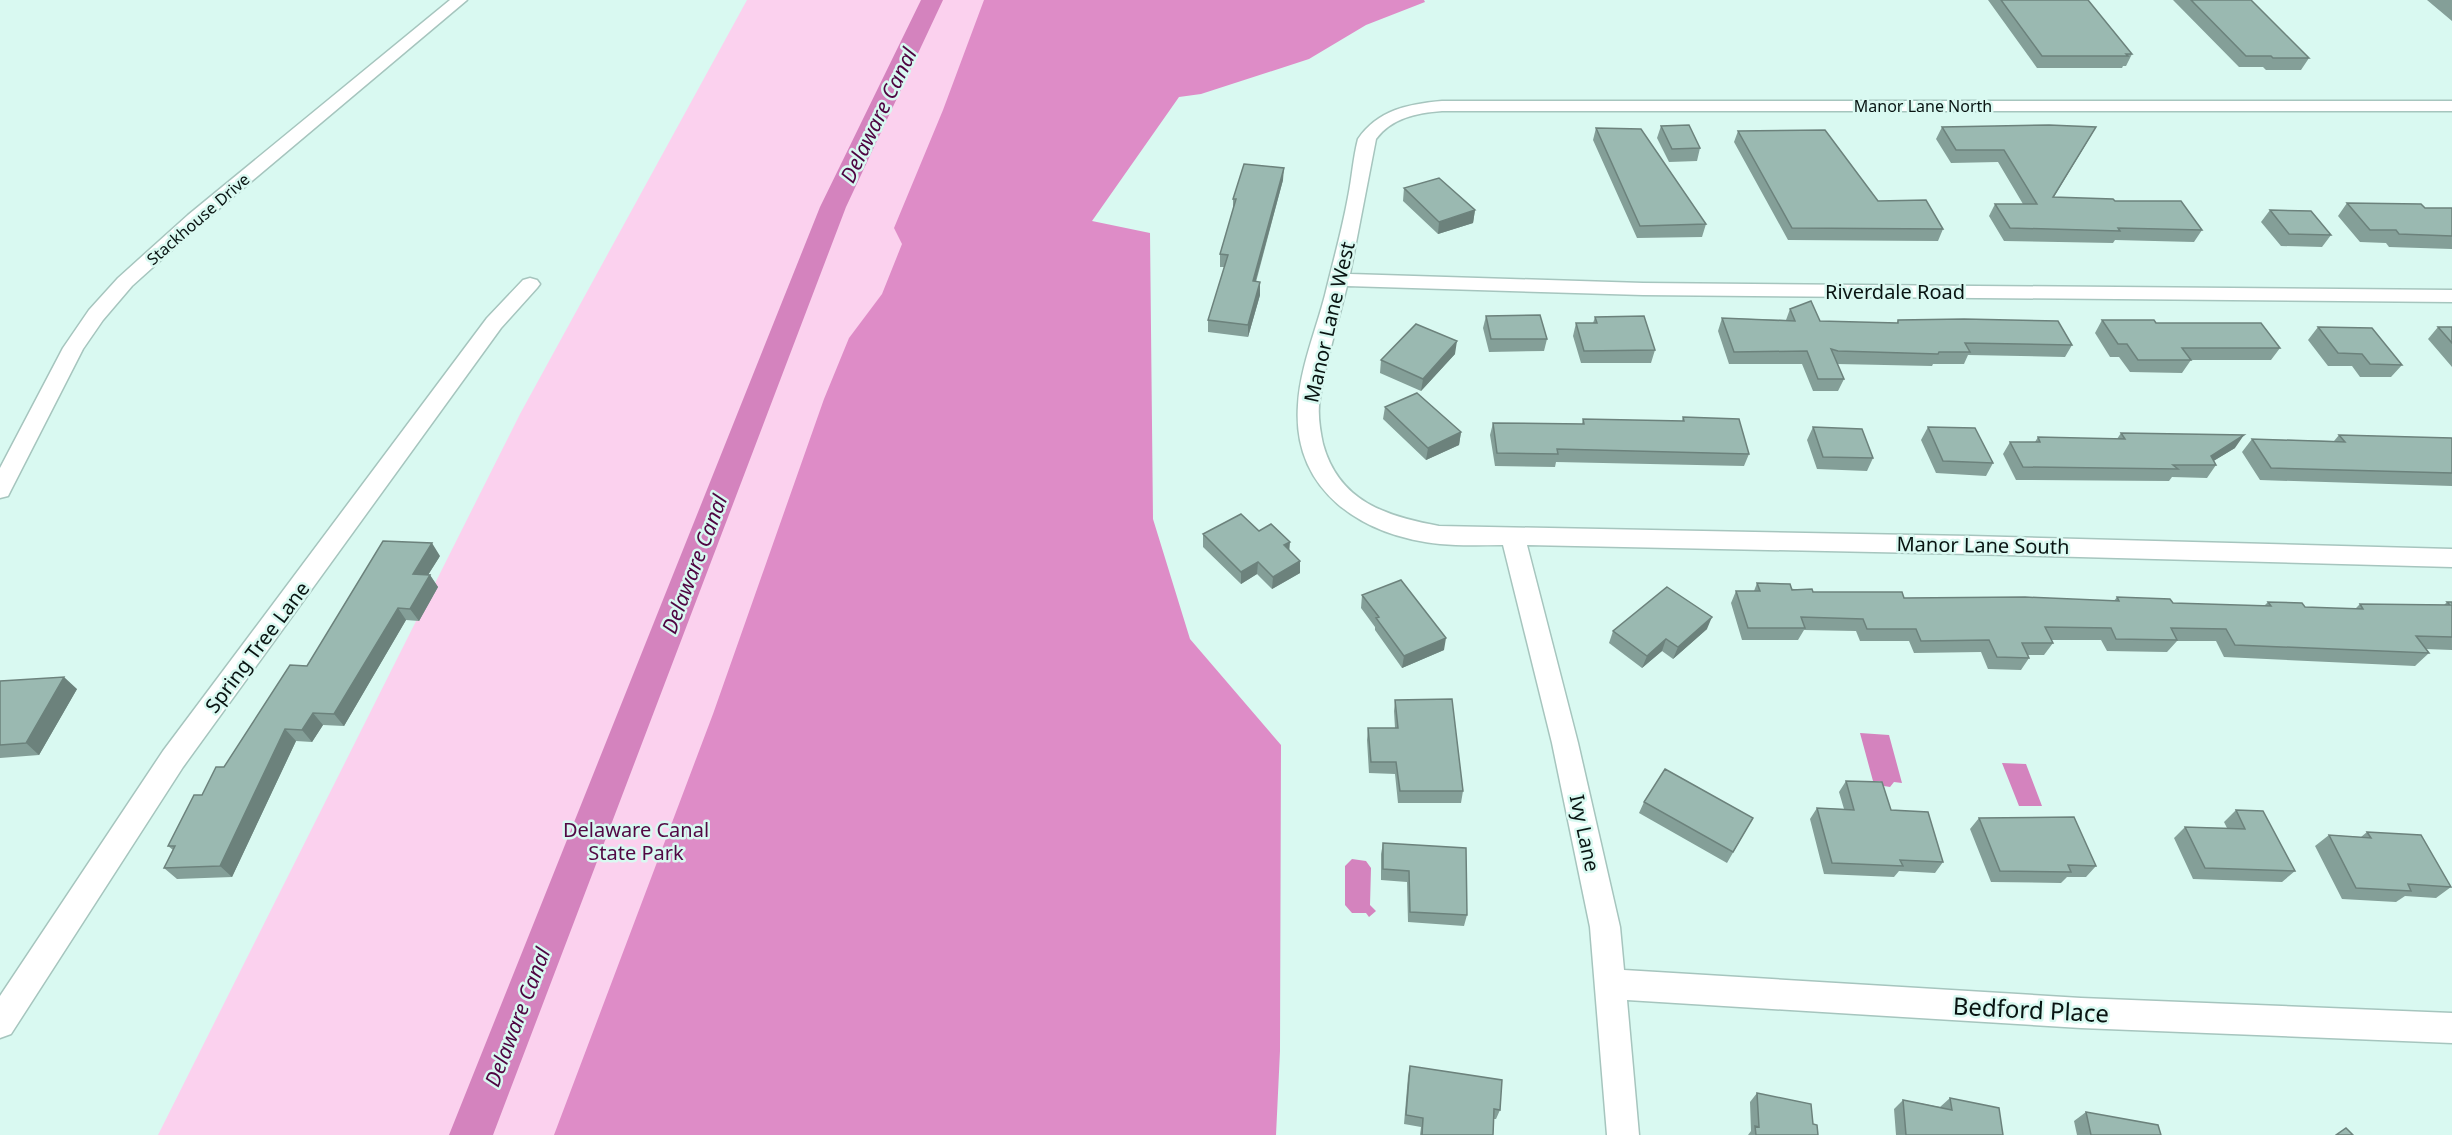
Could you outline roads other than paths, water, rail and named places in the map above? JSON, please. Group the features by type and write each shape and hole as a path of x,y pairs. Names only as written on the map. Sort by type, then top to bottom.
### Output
{"street":[{"name":"Stackhouse Drive","path":"0,490 73,348 96,315 125,282 204,211 459,0"},
{"name":"Manor Lane North","path":"1395,115 1418,108 1442,106 2452,106"},
{"name":"Manor Lane West","path":"1395,115 1379,124 1367,139 1339,280 1309,400 1311,441 1321,475 1328,484 1357,508 1382,521 1409,530 1439,535 1514,536"},
{"name":"Riverdale Road","path":"1339,280 1643,289 2452,296"},
{"name":"Spring Tree Lane","path":"0,1023 173,759 270,630 494,322 530,284"},
{"name":"Manor Lane South","path":"1514,536 1970,544 2452,558"},
{"name":"Ivy Lane","path":"1514,536 1591,854 1605,927 1623,1135"},
{"name":"Bedford Place","path":"1610,984 2081,1012 2452,1028"}],"waterway":[{"name":"Delaware Canal","path":"471,1135 833,207 932,0"}],"park label":[{"name":"Delaware Canal State Park","path":"636,840"}]}
